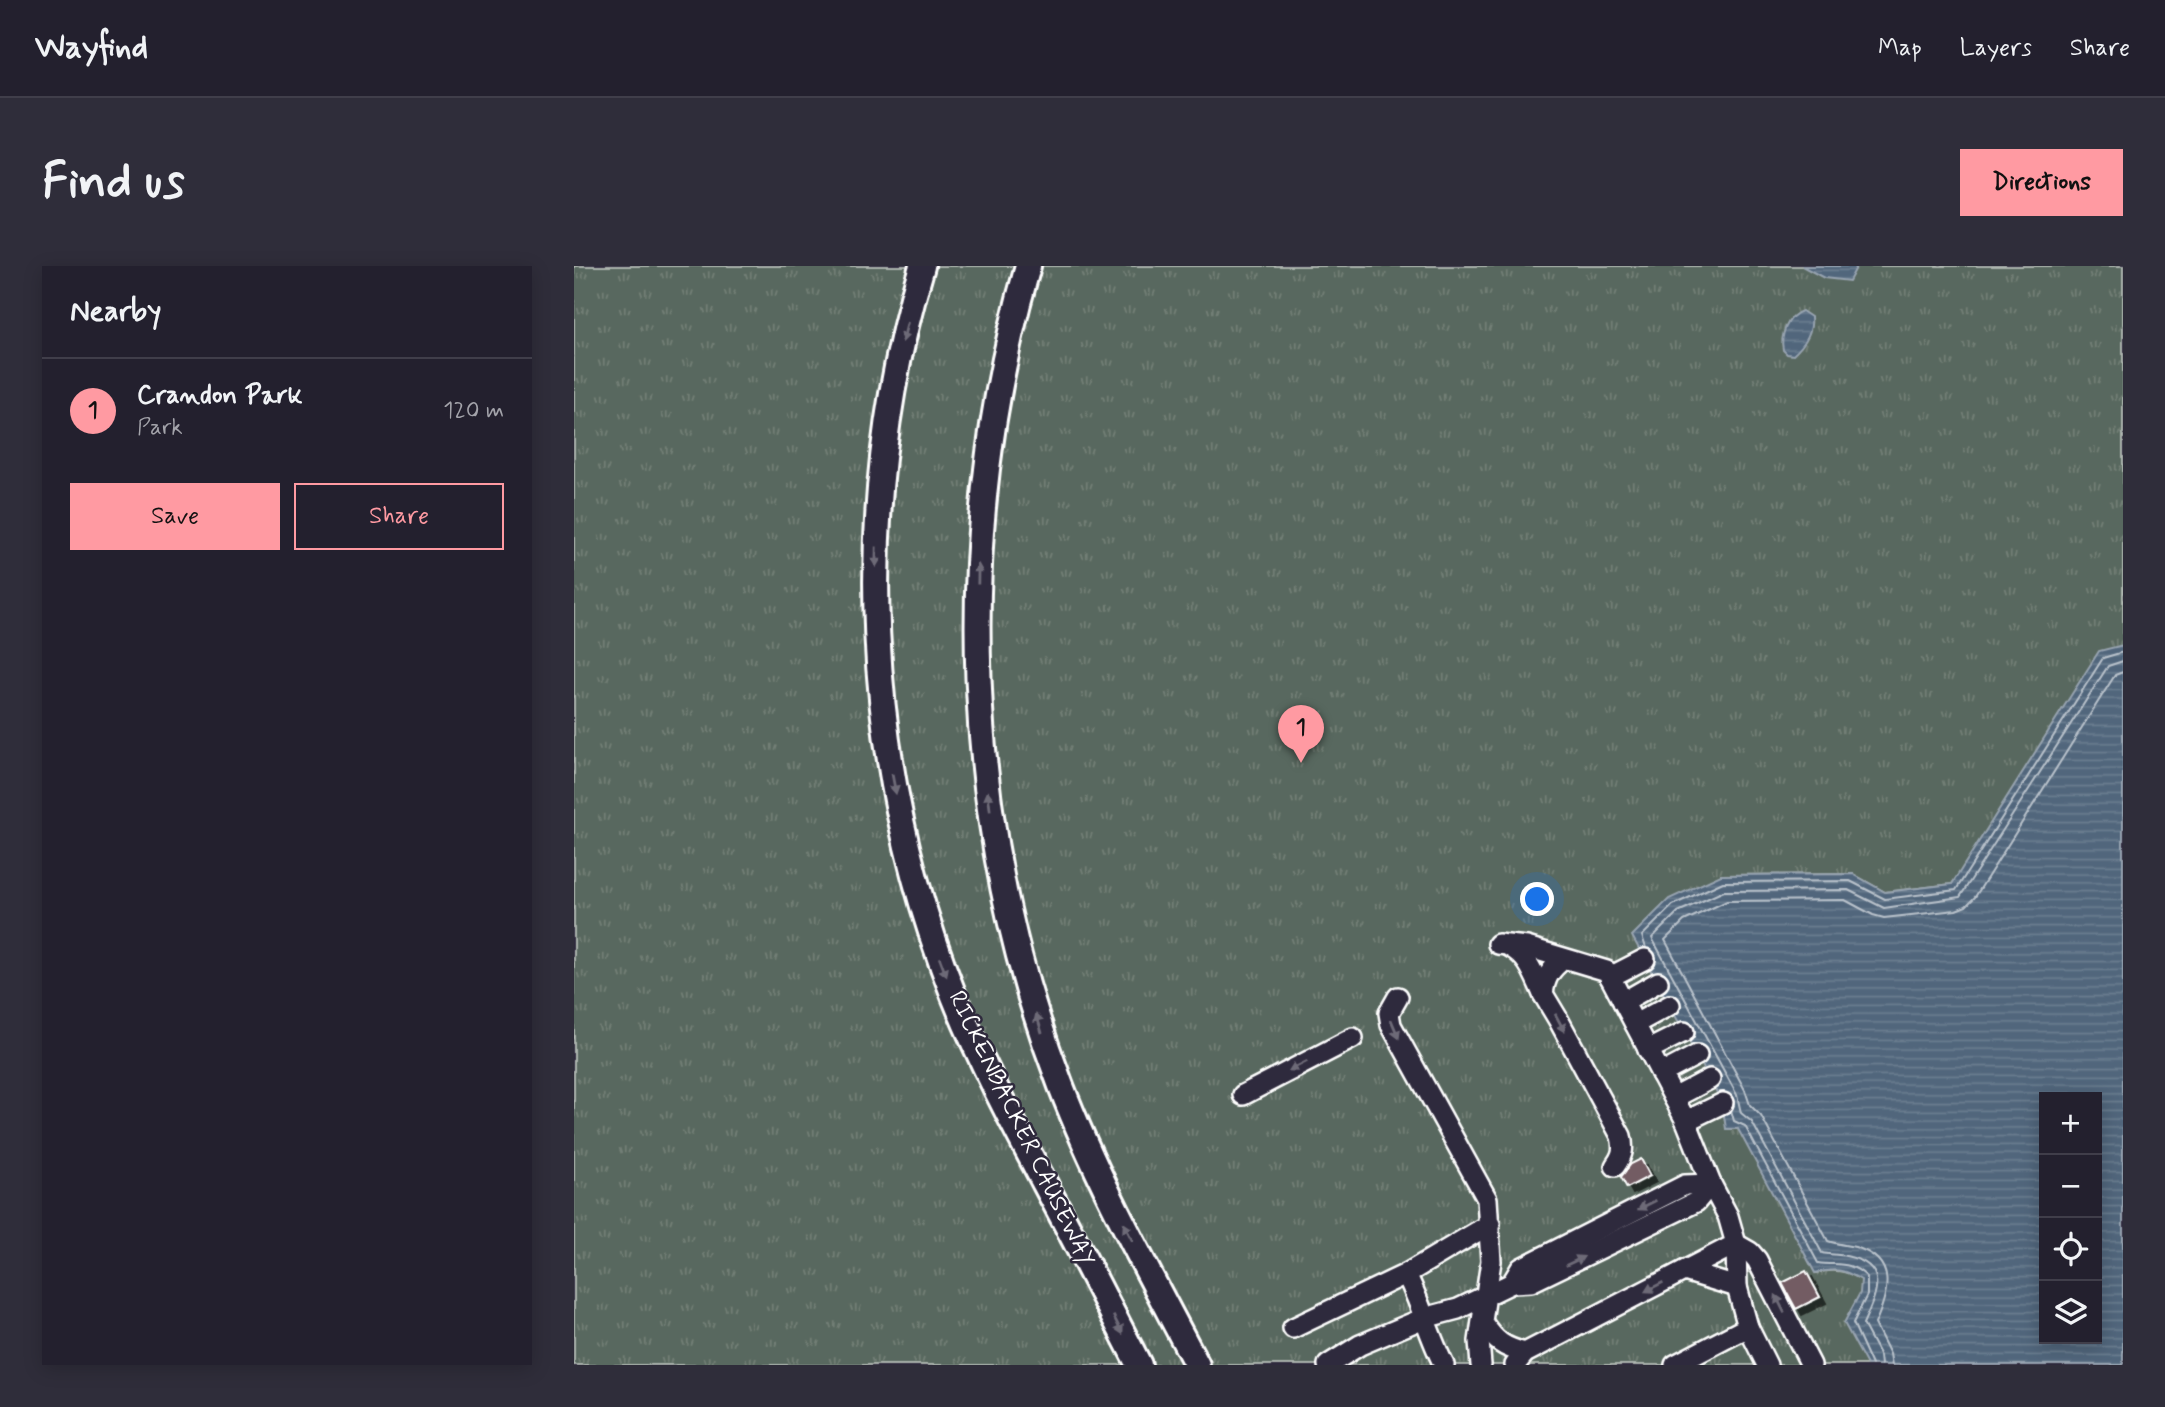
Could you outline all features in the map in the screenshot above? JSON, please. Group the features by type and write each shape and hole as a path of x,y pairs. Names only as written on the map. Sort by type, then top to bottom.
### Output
{"main road":[{"name":"RICKENBACKER CAUSEWAY","path":"922,266 889,408 878,520 878,650 882,706 895,787 922,902 955,997 1002,1099 1139,1365"},
{"name":"RICKENBACKER CAUSEWAY","path":"1028,266 996,403 978,564 978,678 990,813 1009,913 1039,1023 1060,1084 1099,1175 1196,1365"}],"lane":[{"path":"1615,1166 1622,1157 1624,1146 1603,1102 1529,964 1520,952 1499,944 1527,947 1607,971 1686,1121 1711,1184 1728,1216 1736,1244 1737,1287 1748,1327 1768,1365"},
{"path":"1543,994 1547,975 1553,966 1563,959"},
{"path":"1610,977 1645,959"},
{"path":"1623,1002 1658,982"},
{"path":"1398,997 1390,1013 1391,1025 1487,1199 1491,1261 1479,1341 1481,1365"},
{"path":"1635,1024 1670,1005"},
{"path":"1648,1050 1684,1032"},
{"path":"1243,1095 1353,1038"},
{"path":"1661,1074 1697,1055"},
{"path":"1674,1098 1710,1079"},
{"path":"1686,1121 1723,1103"},
{"path":"1328,1365 1360,1345 1424,1318 1458,1309 1486,1287 1531,1282 1696,1202 1711,1184"},
{"path":"1293,1328 1406,1274 1490,1224"},
{"path":"1483,1323 1493,1338 1520,1359 1736,1244"},
{"path":"1736,1244 1757,1260 1811,1365"},
{"path":"1684,1271 1737,1287"},
{"path":"1406,1274 1432,1342 1444,1365"},
{"path":"1675,1365 1748,1327"}],"green space":[{"path":"574,266 2123,266 2123,646 1952,884 1885,892 1853,874 1721,875 1723,1103 1727,1129 1739,1129 1816,1273 1839,1271 1862,1280 1867,1365 574,1365"}],"water":[{"path":"1802,266 1857,266 1849,281 1824,278"},
{"path":"1802,311 1811,317 1809,333 1793,355 1787,354 1782,345 1784,333 1792,317"},
{"path":"2123,645 2123,1365 1867,1365 1844,1323 1860,1293 1861,1280 1839,1270 1815,1273 1738,1129 1726,1129 1722,1102 1632,936 1669,899 1721,875 1853,874 1885,892 1952,884 2099,651"}],"building":[{"path":"1641,1159 1650,1176 1627,1188 1621,1177 1631,1164"},
{"path":"1806,1271 1820,1297 1796,1309 1782,1283"}],"place":[{"name":"Crandon Park","path":"1301,763"}]}
